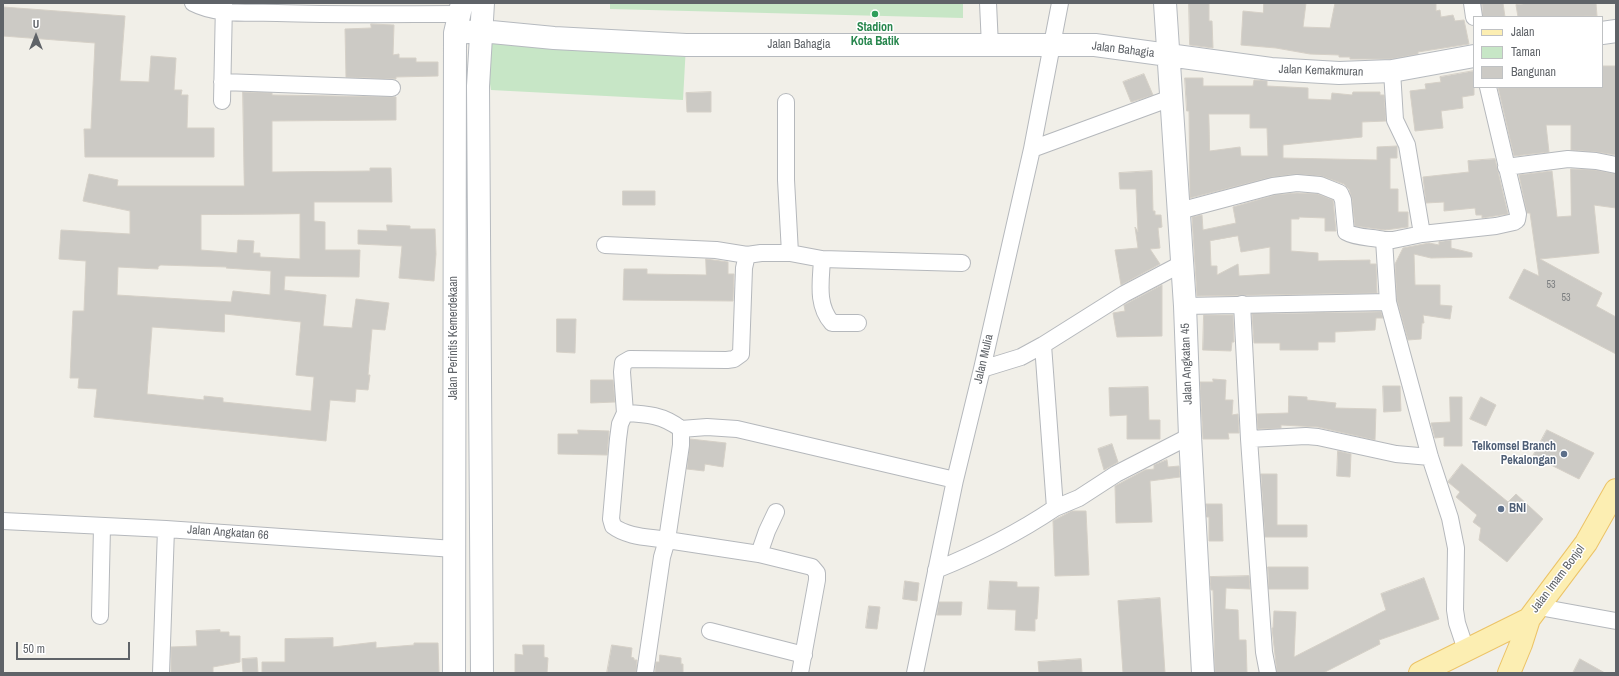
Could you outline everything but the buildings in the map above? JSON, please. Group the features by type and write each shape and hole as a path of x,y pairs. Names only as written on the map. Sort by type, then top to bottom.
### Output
{"main road":[{"name":"Jalan Imam Bonjol","path":"1509,673 1534,613 1586,543 1616,490"},
{"path":"1420,673 1534,613"}],"street":[{"path":"193,3 200,7 332,9 459,17"},
{"path":"482,673 478,86 483,3"},
{"path":"988,3 990,46"},
{"name":"Jalan Mulia","path":"915,673 955,480 982,370 1032,149 1060,3"},
{"name":"Jalan Angkatan 45","path":"1165,3 1183,263 1190,436 1203,673"},
{"path":"1472,3 1474,16"},
{"path":"222,101 224,7"},
{"name":"Jalan Bahagia","path":"459,17 481,31 554,38 686,45 1095,45 1168,55"},
{"name":"Jalan Perintis Kemerdekaan","path":"454,673 459,17"},
{"path":"1603,33 1616,31"},
{"name":"Jalan Kemakmuran","path":"1168,55 1271,69 1339,73 1392,71 1473,56"},
{"path":"1392,71 1395,120 1407,145 1422,234"},
{"path":"222,82 392,88"},
{"path":"1179,211 1273,186 1297,183 1320,186 1340,192 1343,200 1346,232 1353,236 1370,236 1384,240 1393,240 1422,234 1496,226 1514,222 1517,220 1518,214 1488,88"},
{"path":"1032,149 1171,98"},
{"path":"786,102 786,180 790,253"},
{"path":"1506,167 1568,159 1596,161 1616,165"},
{"path":"1384,240 1388,302 1430,457 1450,518 1455,540 1455,610 1457,623 1466,650"},
{"path":"605,245 716,250 746,255 761,253 790,253 822,259 962,263"},
{"path":"746,255 744,268 741,354 734,359 727,360 630,359 623,363 622,372 625,413 620,424 618,439 611,519 613,526 619,531 630,534 759,554 812,567 817,573 817,580 800,673"},
{"path":"822,259 821,302 825,315 832,323 858,322"},
{"path":"982,370 1021,357 1043,345 1124,294 1183,263"},
{"path":"1185,306 1388,302"},
{"path":"1242,304 1249,439 1264,652 1268,673"},
{"path":"1043,345 1055,508"},
{"path":"625,413 652,415 669,420 681,429 707,427 737,429 955,480"},
{"path":"645,673 662,558 667,540 681,445 681,429"},
{"path":"936,570 995,544 1027,527 1055,508 1079,498 1116,474 1190,436"},
{"path":"1249,439 1306,436 1318,437 1396,454 1430,457"},
{"path":"759,554 769,526 776,512"},
{"name":"Jalan Angkatan 66","path":"3,521 166,529 454,549"},
{"path":"100,616 102,527"},
{"path":"161,673 166,529"},
{"path":"1534,613 1616,621"},
{"path":"710,631 804,655"}],"green space":[{"name":"Stadion Kota Batik","path":"610,3 963,3 963,18 610,9"},
{"path":"481,31 686,45 683,100 491,90"}],"place":[{"name":"Stadion Kota Batik","path":"875,14"},
{"name":"Telkomsel Branch Pekalongan","path":"1564,454"},
{"name":"BNI","path":"1501,509"}]}
